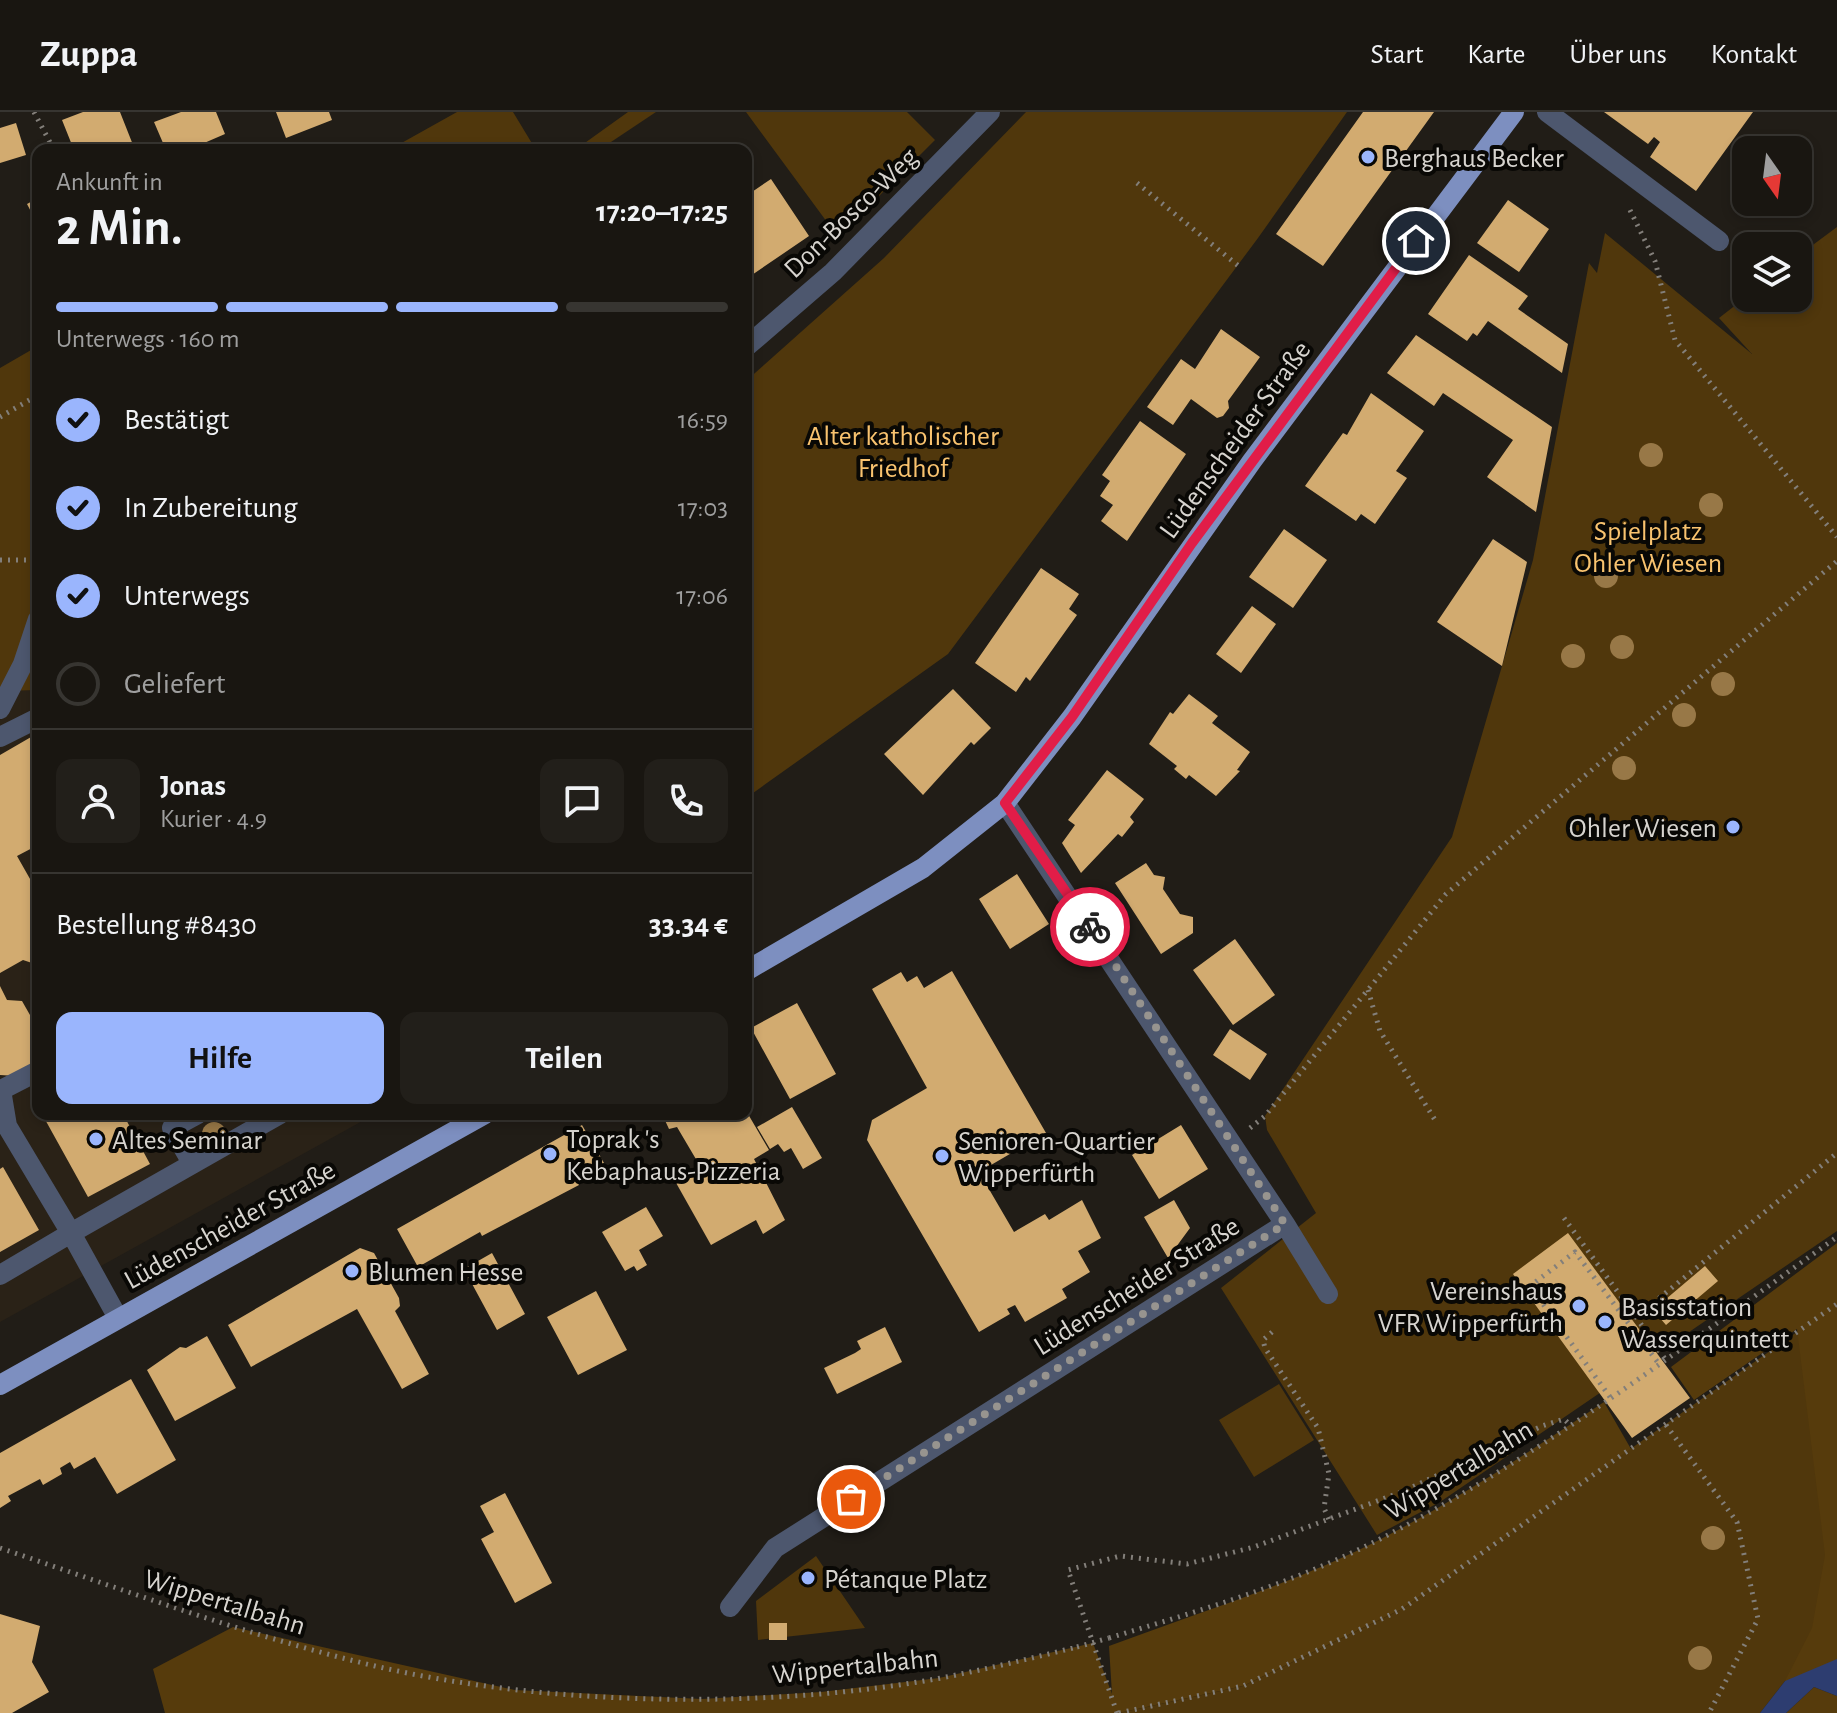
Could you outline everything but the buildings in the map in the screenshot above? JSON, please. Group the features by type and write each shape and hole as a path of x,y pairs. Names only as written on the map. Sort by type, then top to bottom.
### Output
{"main road":[{"name":"Lüdenscheider Straße","path":"752,968 923,868 1005,803 1072,717 1270,437 1514,112"},
{"name":"Lüdenscheider Straße","path":"0,1385 474,1120"}],"lane":[{"name":"Don-Bosco-Weg","path":"752,342 833,272 990,112"},
{"path":"1547,112 1719,241"},
{"path":"0,709 23,664 32,637"},
{"path":"0,737 32,721"},
{"name":"Lüdenscheider Straße","path":"730,1607 775,1548 1285,1224 1005,803"},
{"path":"32,1074 1,1090 7,1126 118,1318"},
{"path":"187,1120 172,1128 192,1163"},
{"path":"0,1275 269,1120"},
{"path":"1285,1224 1328,1294"}],"path":[{"path":"34,112 51,144"},
{"path":"1137,183 1241,268"},
{"path":"1624,197 1655,261 1675,340 1837,537"},
{"path":"0,417 32,398"},
{"path":"0,560 32,560"},
{"path":"1231,1142 1265,1116 1446,894 1837,561"},
{"path":"1368,990 1380,1031 1435,1120"},
{"path":"1636,1317 1837,1153"},
{"path":"1564,1218 1636,1317 1662,1362"},
{"name":"Wippertalbahn","path":"0,1548 262,1635 377,1666 515,1690 702,1699 821,1692 939,1678 1109,1638 1229,1602 1323,1566 1442,1506 1570,1425 1837,1237"},
{"path":"1610,1397 1530,1286 1575,1252 1662,1362"},
{"path":"1570,1425 1564,1419 1542,1426 1404,1491 1254,1547 1187,1564 1120,1556 1068,1570 1118,1713 1243,1686 1402,1609 1837,1304"},
{"path":"1272,1332 1263,1340 1265,1348 1318,1428 1329,1474 1324,1508 1329,1520"},
{"path":"1666,1425 1737,1522 1758,1619 1709,1713"}],"shaded area":[{"path":"32,600 32,1120 364,1120 0,1322 0,619"},
{"path":"1837,1243 1837,1690 1785,1681 1812,1628 1825,1555 1797,1329 1694,1400 1671,1367"},
{"path":"1604,1402 1631,1449 1402,1609 1243,1686 1119,1713 165,1713 153,1669 233,1627 515,1690 702,1699 821,1692 939,1678 1093,1643 1112,1694 1109,1646 1281,1583 1381,1539 1466,1491"},
{"path":"1814,1687 1837,1696 1837,1713 1786,1713"}],"green space":[{"path":"457,112 513,112 532,144 400,144"},
{"path":"628,112 656,112 608,144 583,144"},
{"path":"746,112 907,112 935,140 838,237"},
{"name":"Alter katholischer Friedhof","path":"1026,112 1347,112 1258,238 948,654 752,794 752,376 884,258"},
{"name":"Spielplatz Ohler Wiesen","path":"1837,227 1837,1231 1440,1502 1377,1535 1221,1288 1316,1213 1267,1130 1265,1116 1452,837 1533,560 1589,263 1597,273 1605,233 1752,354 1719,318 1732,308 1732,312 1812,312 1812,246"},
{"path":"32,349 32,690 0,691 0,368"},
{"path":"1837,1304 1837,1659 1785,1681 1760,1713 1119,1713 1243,1686 1402,1609"},
{"path":"1279,1384 1314,1440 1254,1477 1219,1420"},
{"name":"Pétanque Platz","path":"816,1556 865,1628 758,1640 756,1601"}],"water":[{"path":"1837,1659 1837,1696 1814,1687 1786,1713 1760,1713 1785,1681"}],"way so far":[{"path":"851,1499 1285,1224 1090,927"}],"place":[{"name":"Berghaus Becker","path":"1368,157"},
{"name":"Ohler Wiesen","path":"1733,827"},
{"name":"Altes Seminar","path":"96,1139"},
{"name":"Toprak 's Kebaphaus-Pizzeria","path":"550,1154"},
{"name":"Senioren-Quartier Wipperfürth","path":"942,1156"},
{"name":"Blumen Hesse","path":"352,1271"},
{"name":"Vereinshaus VFR Wipperfürth","path":"1579,1306"},
{"name":"Basisstation Wasserquintett","path":"1605,1322"},
{"name":"Pétanque Platz","path":"808,1578"}],"route":[{"path":"1090,927 1023,825 1005,803 1072,717 1192,543 1416,241"}]}
